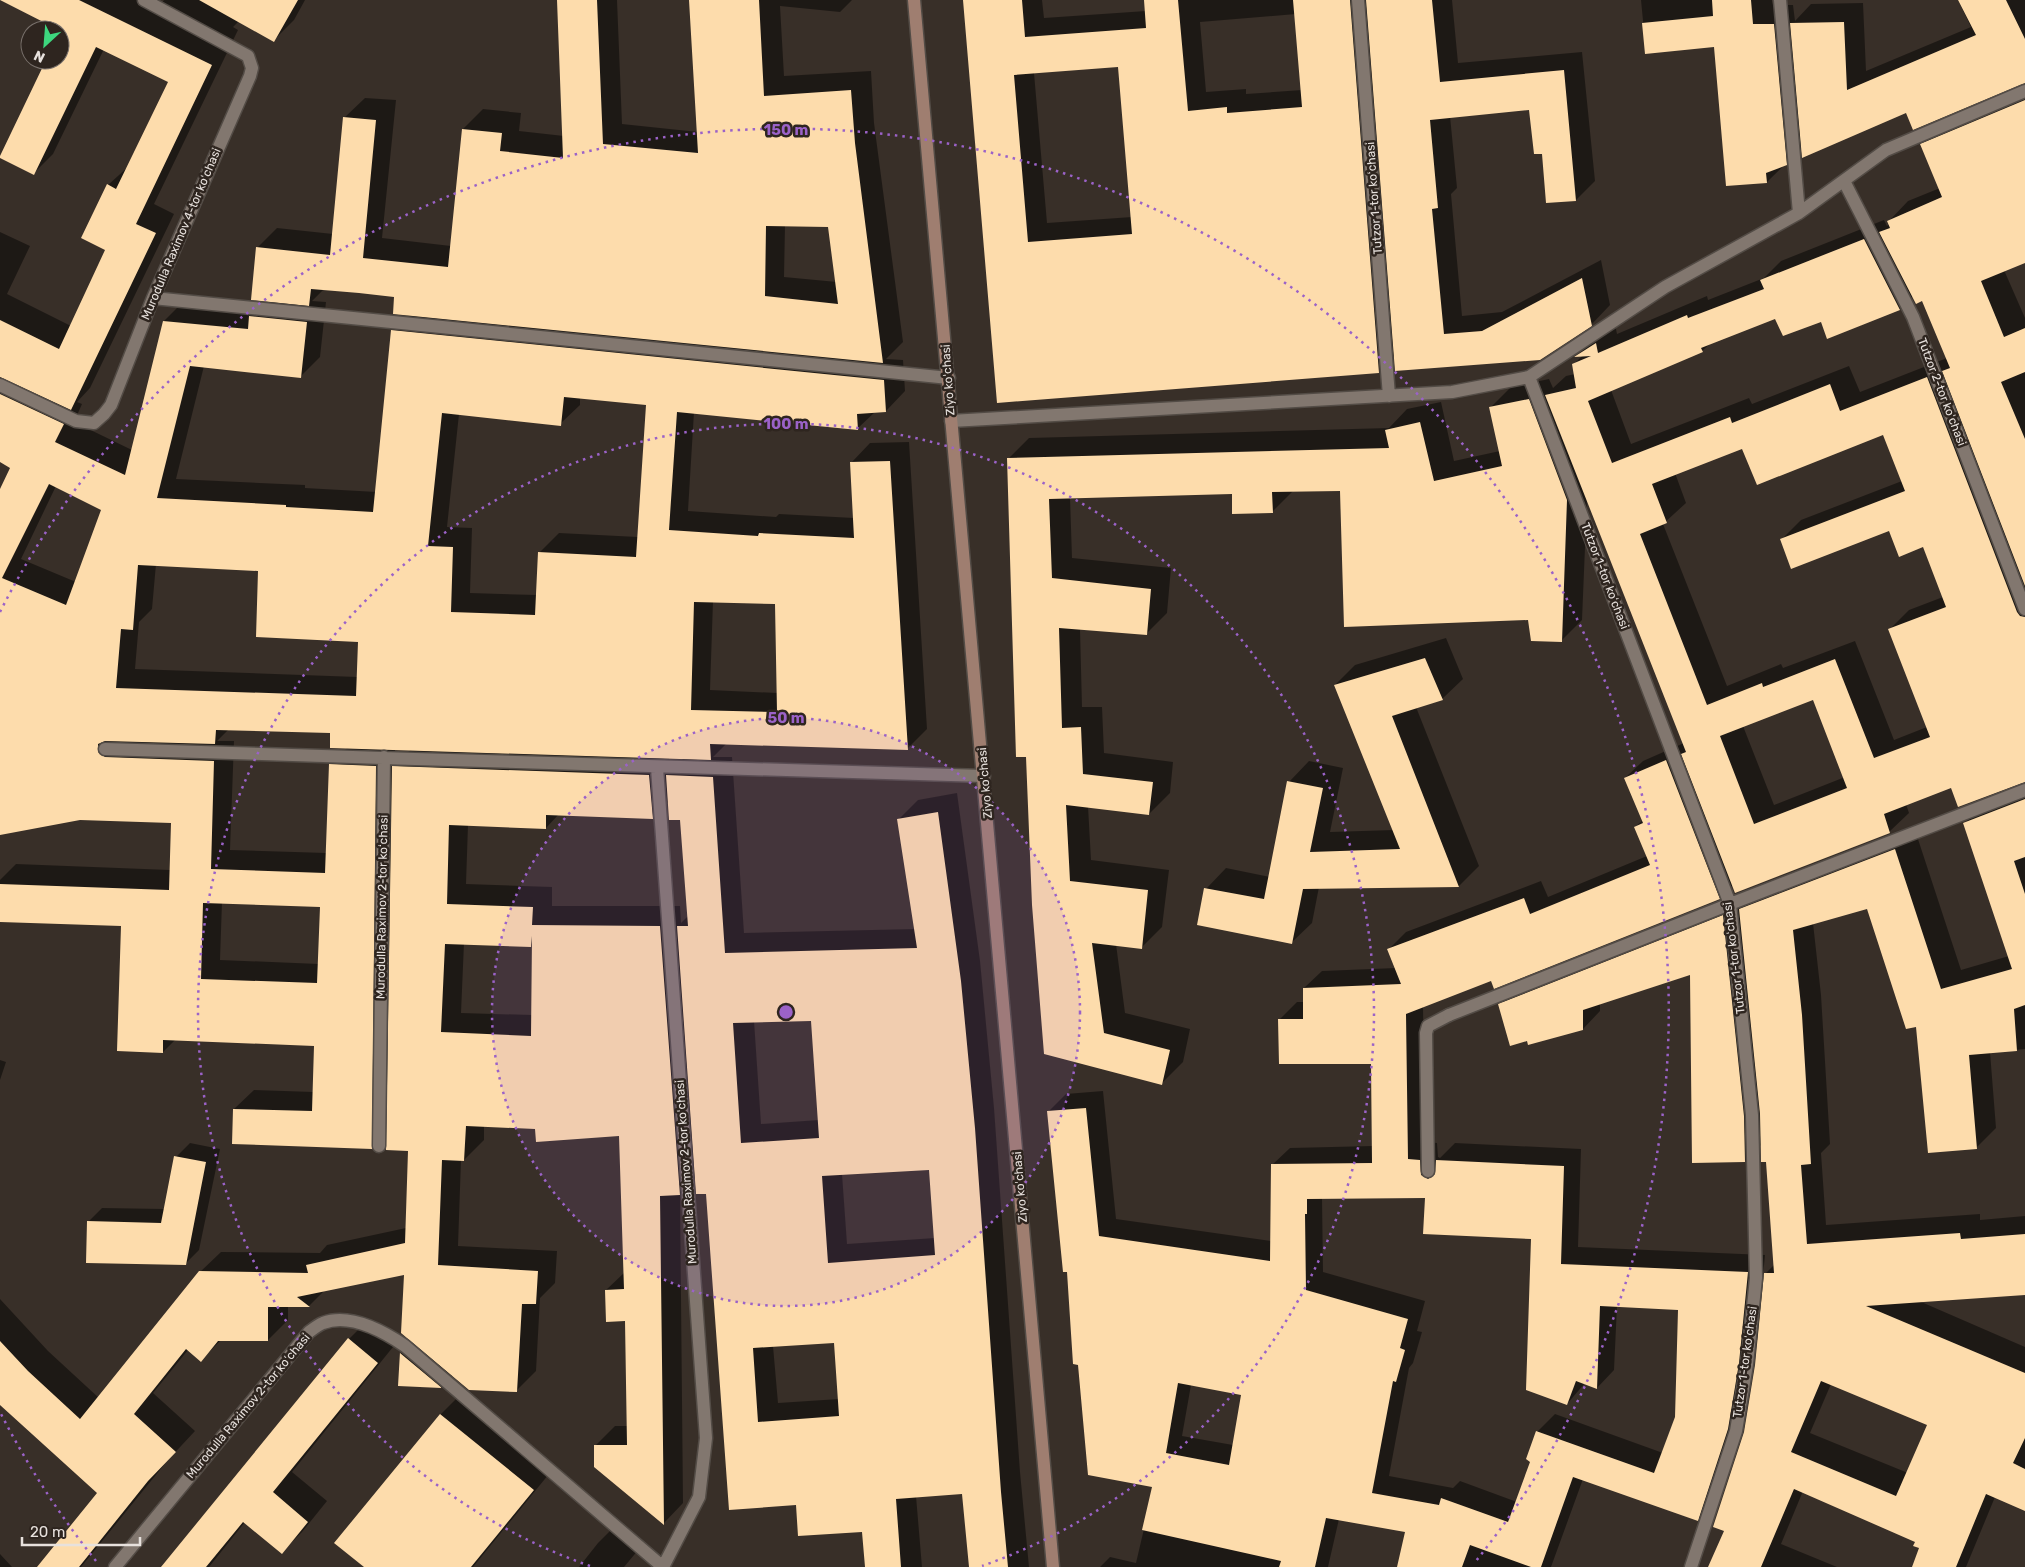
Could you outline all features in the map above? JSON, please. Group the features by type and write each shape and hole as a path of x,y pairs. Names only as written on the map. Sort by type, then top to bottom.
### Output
{"street":[{"name":"Murodulla Raximov 4-tor koʻchasi","path":"0,385 76,421 94,423 104,414 111,405 153,298 252,68 248,56 241,51 144,0"},
{"name":"Ziyo koʻchasi","path":"914,0 1053,1567"},
{"name":"Tutzor 1-tor koʻchasi","path":"1358,0 1389,396"},
{"path":"1780,0 1799,213"},
{"path":"951,421 1452,392 1529,377 1665,288 1799,213 1886,150 2025,91"},
{"name":"Tutzor 2-tor koʻchasi","path":"1844,181 1913,317 2025,609"},
{"path":"153,298 949,378"},
{"name":"Tutzor 1-tor koʻchasi","path":"1529,377 1730,904 1752,1115 1756,1278 1747,1364 1736,1431 1691,1567"},
{"path":"105,749 384,757 657,768 984,776"},
{"name":"Murodulla Raximov 2-tor koʻchasi","path":"379,1146 384,757"},
{"name":"Murodulla Raximov 2-tor koʻchasi","path":"115,1567 309,1332 323,1323 340,1321 368,1326 389,1335 405,1346 663,1567 699,1497 706,1438 657,768"},
{"path":"1428,1171 1426,1033 1428,1026 1449,1015 2025,790"}],"building":[{"path":"0,0 79,0 212,65 136,224 156,233 71,410 0,377 0,320 59,349 105,250 81,238 107,184 116,189 168,82 96,47 34,175 0,158 0,156 41,70 70,70 70,20 39,20"},
{"path":"199,0 298,0 274,42"},
{"path":"557,0 597,0 603,144 698,153 689,0 759,0 764,96 851,90 855,143 883,363 393,314 394,297 359,293 311,289 309,306 251,300 256,247 330,255 343,117 376,120 363,258 448,267 462,129 502,133 500,151 563,158","holes":["766,226 828,227 838,304 765,296"]},
{"path":"963,0 1022,0 1025,37 1146,28 1144,0 1178,0 1188,111 1227,107 1227,113 1302,107 1293,0 1350,0 1379,373 997,403","holes":["1118,67 1132,234 1028,242 1014,75"]},
{"path":"1366,0 1432,0 1440,82 1564,70 1576,201 1546,203 1542,154 1534,154 1529,110 1430,120 1438,208 1432,209 1444,334 1482,331 1582,278 1592,326 1540,360 1395,371"},
{"path":"1712,0 1751,0 1753,24 1774,24 1787,165 1766,173 1767,183 1726,186 1714,47 1645,54 1642,23 1713,16"},
{"path":"1958,0 2006,0 2025,39 2025,83 1913,130 1906,113 1802,158 1790,23 1844,22 1847,90 1976,35"},
{"path":"2025,100 2025,263 1981,281 2004,337 2025,328 2025,372 2001,382 2025,439 2025,586 1942,371 1950,368 1922,301 1916,304 1879,232 1890,228 1887,221 1942,197 1920,144"},
{"path":"1864,239 1900,310 1827,339 1821,322 1783,336 1775,319 1701,348 1703,352 1588,401 1612,463 1730,417 1732,423 1830,384 1840,411 1927,377 2017,612 2020,616 2025,617 2025,782 1958,807 1951,788 1884,814 1890,833 1735,893 1681,754 1686,752 1545,395 1576,388 1572,364 1591,356 1574,357 1596,343 1598,353 1687,315 1688,318 1764,289 1760,280","holes":["1883,435 1905,491 1780,539 1791,569 1889,531 1899,557 1923,547 1946,607 1888,629 1930,737 1874,758 1835,659 1763,687 1762,683 1707,705 1640,534 1667,523 1652,484 1742,449 1757,485","1813,700 1847,788 1754,824 1720,736"]},
{"path":"249,316 307,322 301,378 190,366 157,498 373,512 391,330 884,380 886,412 857,414 858,430 677,412 669,530 758,536 759,533 854,538 850,462 890,461 908,750 710,744 711,760 330,748 330,733 216,730 215,744 105,741 98,744 98,752 105,757 214,761 211,869 325,873 329,764 376,766 372,1149 232,1144 233,1109 312,1111 314,1046 163,1040 163,1053 117,1051 121,926 0,922 0,884 169,890 171,823 80,820 0,835 0,489 10,468 0,462 0,394 64,424 55,442 125,475 163,321 248,329","holes":["564,397 646,405 636,557 538,552 535,615 451,612 453,547 428,546 442,413 561,426","49,484 101,510 66,605 2,578","138,565 258,571 256,637 358,642 356,696 116,688 121,629 133,630","694,602 775,604 777,712 691,710","203,903 320,907 317,983 201,979"]},
{"path":"1529,399 1567,500 1562,642 1531,641 1528,620 1344,627 1340,491 1272,492 1273,513 1232,514 1232,494 1049,499 1052,578 1151,589 1147,635 1059,628 1062,728 1081,727 1083,774 1153,782 1149,815 1066,805 1070,881 1148,890 1142,949 1092,943 1104,1033 1170,1050 1162,1085 1044,1054 1032,905 1026,757 1016,757 1007,458 1389,448 1385,430 1420,422 1434,481 1502,466 1489,407"},
{"path":"1425,658 1443,700 1392,716 1459,887 1303,889 1292,944 1197,925 1204,888 1264,899 1287,781 1323,788 1310,852 1400,849 1334,685"},
{"path":"1666,760 1720,899 1494,989 1491,981 1406,1014 1408,1159 1420,1160 1421,1175 1428,1179 1435,1174 1436,1160 1564,1166 1561,1264 1748,1272 1739,1363 1728,1429 1698,1521 1573,1477 1541,1567 1531,1567 1470,1545 1462,1567 1397,1567 1405,1532 1326,1518 1315,1567 1279,1567 1281,1561 1142,1530 1152,1487 1088,1475 1078,1365 1073,1364 1067,1272 1063,1272 1047,1111 1086,1108 1099,1236 1270,1261 1271,1164 1372,1163 1371,1064 1279,1064 1278,1019 1303,1019 1303,988 1401,984 1387,949 1524,898 1530,914 1650,865 1634,827 1643,823 1624,778","holes":["1425,1198 1423,1234 1531,1239 1526,1390 1567,1405 1576,1381 1597,1389 1600,1306 1678,1310 1675,1417 1654,1473 1536,1431 1526,1459 1530,1462 1508,1522 1441,1498 1439,1505 1372,1493 1393,1381 1396,1382 1405,1350 1400,1348 1408,1319 1306,1290 1305,1214 1307,1214 1307,1199","1178,1383 1241,1395 1229,1465 1166,1453"]},
{"path":"392,766 649,775 653,819 546,815 546,829 449,825 447,904 533,907 532,925 660,926 680,1195 660,1196 664,1525 594,1467 594,1445 627,1445 625,1321 606,1322 605,1290 624,1289 619,1136 536,1142 535,1129 466,1126 464,1161 442,1160 438,1265 538,1271 536,1304 522,1304 517,1392 469,1390 401,1333 404,1275 297,1297 310,1307 268,1307 268,1341 218,1341 201,1362 186,1349 134,1414 176,1452 148,1481 79,1567 37,1567 97,1493 0,1405 0,1341 28,1371 80,1419 199,1271 308,1273 306,1265 405,1243 408,1151 386,1150","holes":["532,936 531,1036 441,1032 445,944 531,947"]},
{"path":"666,775 713,777 725,953 917,948 897,819 938,812 961,981 975,1128 1008,1567 969,1567 962,1494 896,1499 901,1567 865,1567 862,1532 798,1536 796,1505 729,1510 706,1194 696,1194 677,926 688,926 680,820 669,820","holes":["811,1021 819,1138 741,1143 733,1023","929,1170 935,1255 828,1263 822,1176","834,1343 839,1416 758,1422 753,1348"]},
{"path":"2025,799 2025,857 2014,861 2025,894 2025,1005 2014,1009 2017,1051 1969,1055 1977,1149 1928,1153 1916,1027 1906,1029 1867,909 1793,930 1802,1015 1811,1164 1801,1165 1807,1244 1960,1233 1961,1239 2025,1234 2025,1295 1866,1306 2025,1373 2025,1438 2013,1463 2025,1469 2025,1511 1986,1494 1956,1567 1912,1567 1919,1548 1913,1546 1915,1542 1794,1489 1761,1567 1708,1567 1724,1531 1713,1527 1744,1432 1755,1365 1764,1273 1774,1273 1766,1162 1761,1162 1760,1114 1739,909 1895,849 1941,989 2012,969 1963,823","holes":["1821,1381 1927,1425 1896,1496 1791,1452"]},
{"path":"1723,915 1744,1116 1745,1162 1692,1163 1690,975 1583,1010 1583,1030 1528,1045 1527,1041 1510,1046 1498,1004"},
{"path":"174,1156 206,1162 186,1265 86,1263 87,1221 161,1223"},
{"path":"348,1338 378,1363 273,1492 308,1522 282,1554 243,1522 206,1567 161,1567"},
{"path":"400,1353 442,1388 398,1386"},
{"path":"440,1414 534,1490 471,1567 364,1567 334,1543"}]}
